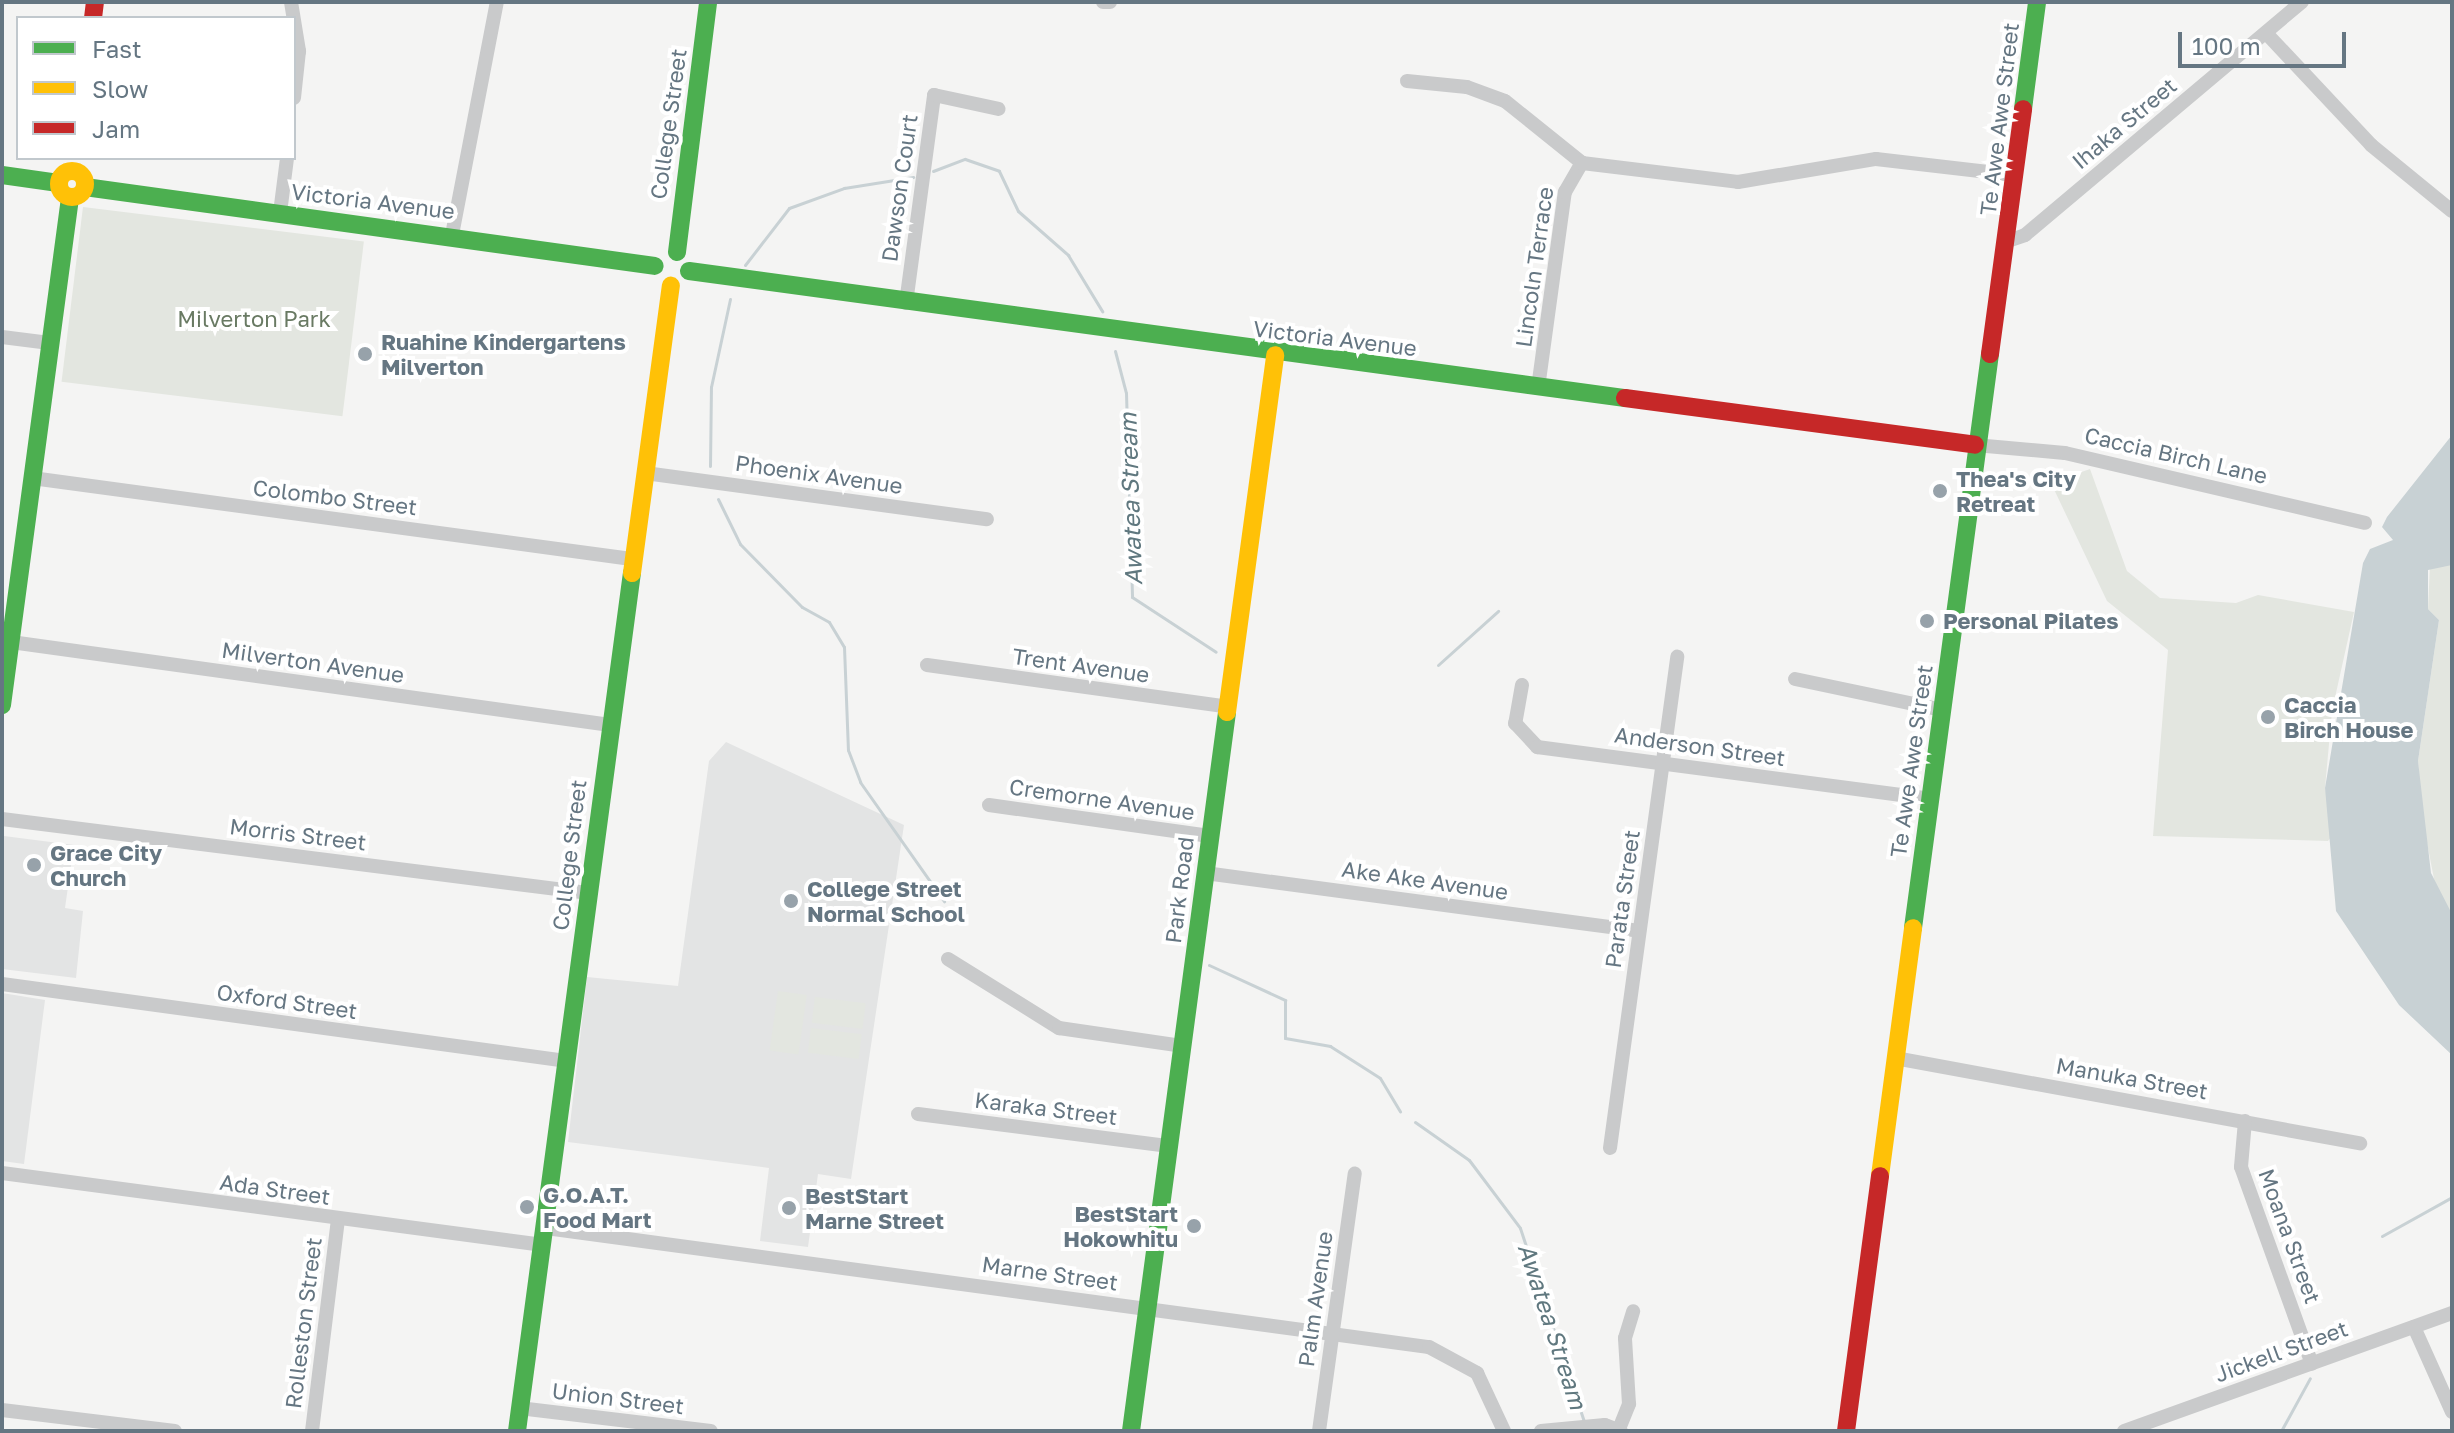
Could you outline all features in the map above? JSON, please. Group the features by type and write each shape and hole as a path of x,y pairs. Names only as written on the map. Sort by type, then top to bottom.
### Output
{"street":[{"path":"452,235 497,2"},
{"name":"College Street","path":"677,252 708,2"},
{"path":"1103,2 1110,2"},
{"name":"Te Awe Awe Street","path":"1846,1431 1975,445 2008,241 2037,2"},
{"name":"Ihaka Street","path":"2008,241 2025,235 2302,2"},
{"path":"296,33 299,51 296,79"},
{"path":"2266,33 2371,145 2452,211"},
{"path":"1407,81 1467,87 1505,101 1582,163 1738,182 1876,159 2014,175"},
{"name":"Dawson Court","path":"906,303 934,95 999,109"},
{"path":"280,213 287,160"},
{"name":"Lincoln Terrace","path":"1538,388 1565,192 1582,163"},
{"name":"Victoria Avenue","path":"2,175 72,179 280,213 655,266"},
{"path":"2,705 72,179"},
{"path":"677,252 689,271 671,286 660,281 655,266 677,252"},
{"name":"Victoria Avenue","path":"689,271 1275,355 1975,445"},
{"name":"College Street","path":"517,1431 671,286"},
{"path":"2,337 50,343"},
{"name":"Park Road","path":"1131,1431 1275,355"},
{"name":"Caccia Birch Lane","path":"1975,445 2065,453 2365,523"},
{"name":"Phoenix Avenue","path":"645,473 987,519"},
{"name":"Colombo Street","path":"32,478 632,559"},
{"name":"Milverton Avenue","path":"11,642 610,725"},
{"name":"Parata Street","path":"1610,1148 1677,657"},
{"name":"Trent Avenue","path":"927,665 1229,707"},
{"path":"1795,679 1942,710"},
{"name":"Anderson Street","path":"1522,685 1515,723 1528,744 1930,799"},
{"name":"Cremorne Avenue","path":"989,805 1210,836"},
{"name":"Morris Street","path":"2,819 589,893"},
{"name":"Ake Ake Avenue","path":"1205,873 1639,931"},
{"path":"948,959 1059,1028 1182,1046"},
{"name":"Oxford Street","path":"2,984 566,1061"},
{"name":"Manuka Street","path":"1895,1058 2360,1143"},
{"name":"Karaka Street","path":"918,1114 1169,1146"},
{"name":"Moana Street","path":"2245,1121 2241,1167 2312,1364"},
{"name":"Ada Street","path":"2,1173 338,1220 544,1236"},
{"name":"Palm Avenue","path":"1319,1431 1355,1173"},
{"name":"Rolleston Street","path":"312,1431 338,1220"},
{"name":"Marne Street","path":"544,1236 1147,1308 1332,1333 1457,1357 1492,1392 1504,1431"},
{"path":"1541,1431 1620,1430 1629,1404 1625,1338 1633,1311"},
{"name":"Jickell Street","path":"2124,1431 2452,1313"},
{"path":"2414,1327 2452,1412"},
{"name":"Union Street","path":"519,1408 711,1431"},
{"path":"2,1410 175,1431"}],"shaded area":[{"path":"2452,435 2452,565 2428,570 2428,609 2439,620 2418,761 2431,873 2452,914 2452,1055 2399,1005 2336,911 2325,788 2363,563 2370,549 2393,540 2382,527 2387,517"},
{"name":"College Street Normal School","path":"726,742 904,825 851,1179 818,1174 808,1247 760,1241 769,1168 568,1142 587,977 678,986 709,761"},
{"path":"4,836 74,845 65,908 83,911 76,978 2,969"},
{"path":"2,993 45,1000 24,1164 2,1161"}],"green space":[{"name":"Milverton Park","path":"83,207 364,241 342,416 62,382"},
{"path":"2090,469 2127,571 2160,598 2236,603 2258,595 2354,612 2332,711 2325,788 2334,833 2328,841 2153,836 2168,650 2107,601 2051,483"},
{"path":"2430,565 2452,565 2452,914 2436,889 2421,812 2418,761 2439,620 2428,609"},
{"path":"778,991 807,995 798,1054 770,1050"},
{"path":"815,997 866,1003 862,1029 812,1023"},
{"path":"811,1028 862,1034 859,1059 808,1053"}],"waterway":[{"path":"933,171 965,159 999,171 1018,211 1068,255 1102,311"},
{"name":"Awatea Stream","path":"745,265 789,208 844,188 913,177"},
{"name":"Awatea Stream","path":"710,466 711,387 730,299"},
{"name":"Awatea Stream","path":"1115,351 1126,393 1132,597 1216,652"},
{"name":"Awatea Stream","path":"718,499 740,544 802,607 829,622 844,647 848,750 860,782 944,901"},
{"path":"1438,665 1498,611"},
{"name":"Awatea Stream","path":"1209,965 1285,1000 1285,1038 1330,1046 1380,1078 1400,1111"},
{"name":"Awatea Stream","path":"1415,1122 1469,1160 1520,1228 1584,1422"},
{"name":"Awatea Stream","path":"2382,1236 2452,1197"},
{"path":"2281,1431 2310,1378"}],"traffic: fast":[{"path":"677,252 708,2"},
{"path":"2023,109 2037,2"},
{"path":"2,175 58,183"},
{"path":"85,187 655,266"},
{"path":"2,705 70,198"},
{"path":"689,271 1625,398"},
{"path":"1913,928 1990,354"},
{"path":"517,1431 632,573"},
{"path":"1131,1431 1227,712"}],"traffic: slow":[{"path":"72,171 81,175 85,184 81,193 72,197 63,193 59,184 63,175 72,171"},
{"path":"632,573 671,286"},
{"path":"1227,712 1275,355"},
{"path":"1880,1176 1913,928"}],"traffic: jam":[{"path":"93,16 95,2"},
{"path":"1990,354 2023,109"},
{"path":"1625,398 1975,445"},
{"path":"1846,1431 1880,1176"}],"place":[{"name":"Ruahine Kindergartens Milverton","path":"365,354"},
{"name":"Thea's City Retreat","path":"1940,491"},
{"name":"Personal Pilates","path":"1927,621"},
{"name":"Caccia Birch House","path":"2268,717"},
{"name":"Grace City Church","path":"34,865"},
{"name":"College Street Normal School","path":"791,901"},
{"name":"G.O.A.T. Food Mart","path":"527,1207"},
{"name":"BestStart Marne Street","path":"789,1208"},
{"name":"BestStart Hokowhitu","path":"1194,1226"}]}
